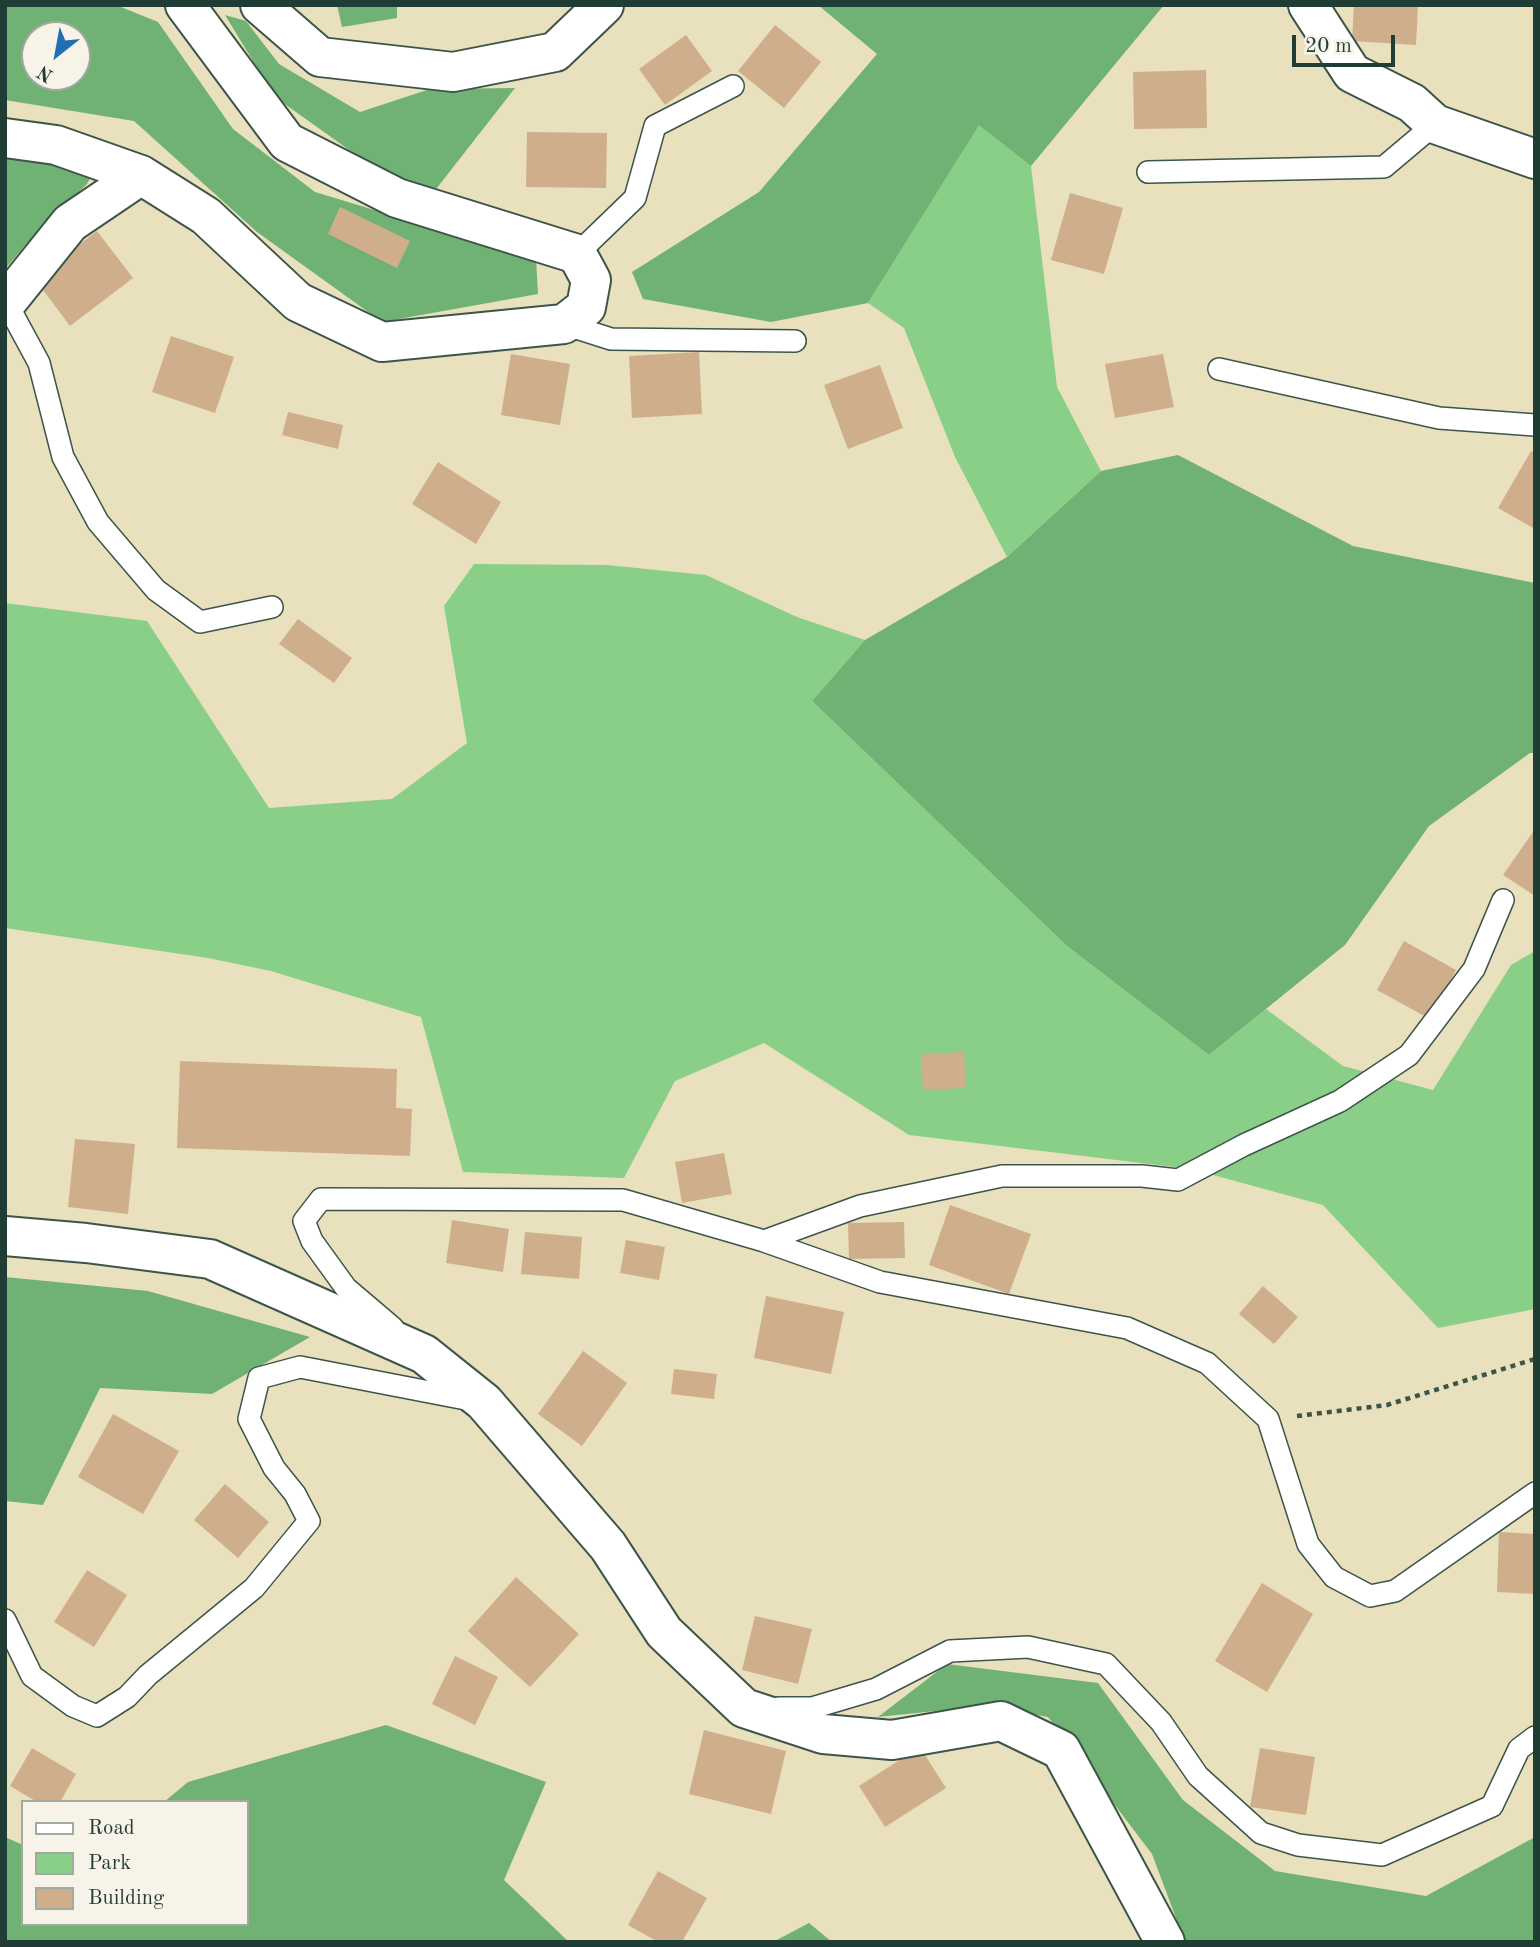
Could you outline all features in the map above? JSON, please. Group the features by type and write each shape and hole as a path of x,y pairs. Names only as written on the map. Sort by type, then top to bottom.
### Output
{"street":[{"path":"5,138 57,145 141,175 206,216 298,302 382,342 564,324 586,307 592,280 577,254 397,198 287,142 185,5"},
{"path":"260,5 320,57 453,72 555,52 604,5"},
{"path":"1308,5 1352,73 1412,103 1435,124 1535,159"},
{"path":"6,303 70,223 141,175"},
{"path":"5,1236 210,1259 424,1354 484,1402 608,1546 664,1632 744,1708 824,1734 892,1740 1002,1721 1061,1750 1165,1942"}],"lane":[{"path":"577,254 635,198 655,126 733,86"},
{"path":"1148,172 1384,167 1435,124"},
{"path":"6,303 40,363 63,457 98,522 156,590 200,622 272,607"},
{"path":"564,324 611,339 795,341"},
{"path":"1219,369 1439,418 1535,425"},
{"path":"764,1241 860,1206 1002,1176 1142,1175 1178,1180 1340,1101 1409,1055 1474,969 1503,900"},
{"path":"424,1354 346,1288 312,1241 304,1221 321,1199 623,1200 764,1241 880,1282 1127,1328 1206,1363 1268,1419 1308,1544 1334,1577 1370,1596 1395,1591 1535,1493"},
{"path":"5,1620 33,1676 73,1706 97,1716 127,1697 148,1675 254,1588 309,1521 295,1494 274,1468 249,1419 258,1378 300,1367 484,1402"},
{"path":"744,1708 812,1709 876,1689 950,1651 1028,1647 1106,1664 1161,1721 1198,1776 1261,1833 1298,1845 1382,1856 1492,1806 1518,1749 1535,1737"}],"path":[{"path":"1268,1419 1387,1405 1535,1359"}],"green space":[{"path":"5,5 116,5 158,22 233,129 315,192 536,259 538,294 382,322 257,232 134,121 5,100"},
{"path":"337,5 397,5 397,18 342,27"},
{"path":"818,5 1164,5 1031,166 979,125 868,303 771,322 643,299 632,272 759,192 877,54"},
{"path":"225,15 246,21 279,64 360,112 430,89 515,88 433,193 359,157 275,97"},
{"path":"979,124 1031,166 1057,387 1101,471 1007,557 955,457 904,328 868,303"},
{"path":"5,148 97,166 87,184 29,241 5,269"},
{"path":"1178,455 1353,546 1535,583 1535,753 1530,753 1429,826 1345,945 1209,1055 1067,946 812,701 865,640 1007,557 1101,471"},
{"path":"474,564 607,565 706,575 797,617 865,640 812,701 1067,946 1209,1055 1266,1009 1343,1066 1433,1090 1511,965 1535,951 1535,1309 1438,1328 1323,1205 1191,1169 909,1135 764,1043 675,1081 624,1178 463,1172 421,1017 271,971 208,958 5,928 5,603 147,621 269,808 392,799 467,743 444,606"},
{"path":"5,1277 148,1291 310,1337 212,1394 100,1388 43,1505 5,1501"},
{"path":"947,1664 1098,1683 1183,1800 1275,1871 1426,1896 1535,1837 1535,1942 1185,1942 1152,1854 1048,1717 983,1706 878,1717"},
{"path":"386,1725 546,1782 504,1880 569,1942 5,1942 5,1837 21,1844 21,1926 248,1926 248,1800 166,1800 188,1782"},
{"path":"809,1923 832,1942 773,1942"}],"building":[{"path":"1354,5 1418,5 1416,45 1352,41"},
{"path":"775,25 821,62 784,108 738,71"},
{"path":"686,35 712,71 665,105 639,69"},
{"path":"1206,70 1207,128 1134,129 1133,72"},
{"path":"527,132 607,133 606,188 526,187"},
{"path":"1070,193 1123,208 1104,274 1051,260"},
{"path":"340,207 410,241 397,268 328,234"},
{"path":"97,231 133,278 70,326 34,278"},
{"path":"171,336 234,357 215,413 152,392"},
{"path":"699,352 702,414 632,418 629,356"},
{"path":"511,354 570,364 560,425 501,415"},
{"path":"1163,354 1174,407 1115,418 1105,364"},
{"path":"880,365 903,428 848,449 824,385"},
{"path":"288,412 343,425 338,449 282,435"},
{"path":"1531,451 1535,453 1535,529 1498,508"},
{"path":"438,462 501,502 476,544 412,504"},
{"path":"298,619 352,658 334,683 279,644"},
{"path":"1535,829 1535,896 1503,875"},
{"path":"1404,941 1456,970 1430,1019 1377,990"},
{"path":"964,1052 966,1088 923,1090 921,1054"},
{"path":"180,1061 397,1069 396,1108 412,1109 410,1156 177,1148"},
{"path":"75,1139 135,1144 128,1214 68,1207"},
{"path":"724,1153 732,1194 682,1203 675,1162"},
{"path":"950,1205 1031,1234 1009,1294 929,1265"},
{"path":"452,1220 509,1229 503,1272 446,1263"},
{"path":"904,1222 905,1258 849,1259 848,1223"},
{"path":"525,1232 582,1237 579,1279 521,1274"},
{"path":"626,1240 665,1247 659,1280 620,1273"},
{"path":"1263,1286 1298,1317 1274,1344 1239,1314"},
{"path":"766,1296 844,1312 831,1374 754,1358"},
{"path":"583,1351 627,1383 582,1446 538,1414"},
{"path":"674,1369 717,1374 714,1399 671,1394"},
{"path":"113,1414 179,1451 143,1514 78,1477"},
{"path":"225,1484 269,1522 238,1558 194,1520"},
{"path":"1499,1532 1535,1534 1535,1594 1497,1592"},
{"path":"87,1570 127,1595 94,1647 54,1622"},
{"path":"516,1577 579,1634 530,1687 468,1631"},
{"path":"1262,1583 1313,1614 1267,1692 1215,1661"},
{"path":"755,1616 812,1629 798,1684 742,1670"},
{"path":"455,1656 498,1677 475,1725 432,1704"},
{"path":"704,1730 786,1751 771,1814 689,1794"},
{"path":"920,1747 946,1788 885,1827 859,1786"},
{"path":"32,1748 76,1774 61,1800 34,1800 10,1786"},
{"path":"1260,1748 1315,1757 1306,1815 1250,1807"},
{"path":"658,1871 707,1898 682,1942 658,1942 628,1925"}]}
